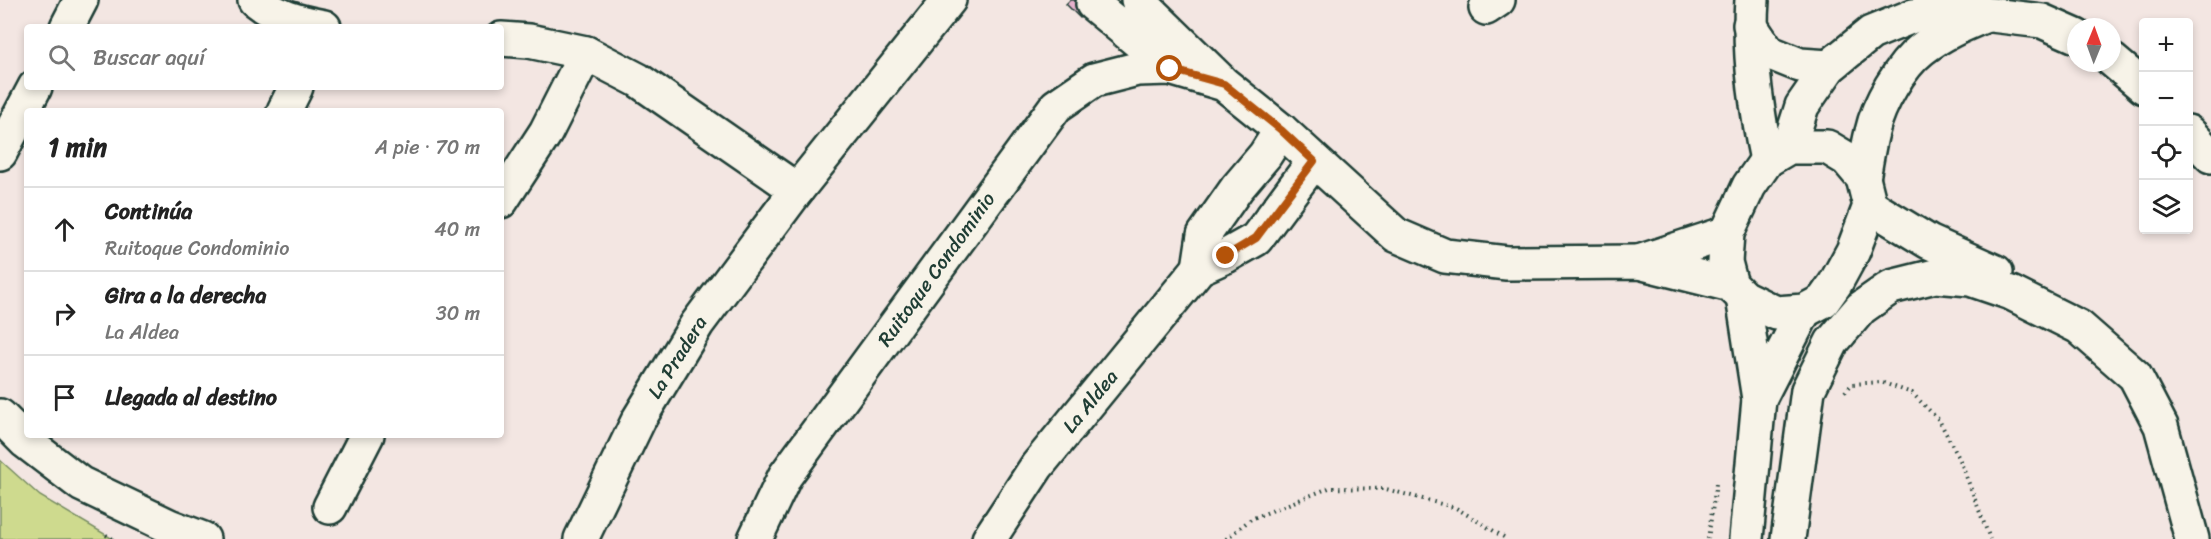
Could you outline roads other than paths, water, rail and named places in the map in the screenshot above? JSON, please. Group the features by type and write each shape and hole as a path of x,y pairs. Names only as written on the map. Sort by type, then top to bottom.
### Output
{"street":[{"path":"69,24 81,0"},
{"path":"255,0 264,8 292,21 308,24"},
{"name":"La Pradera","path":"581,539 639,419 696,324 797,190 949,0"},
{"name":"Ruitoque Condominio","path":"1138,0 1224,84 1281,130 1396,235 1444,256 1507,263 1640,262 1737,291 1776,313 1804,311"},
{"name":"Ruitoque Condominio","path":"1093,4 1170,69"},
{"path":"1746,539 1759,399 1737,291 1725,262 1727,233 1749,186 1778,153 1802,106 1829,67 1871,33 1913,15 1949,10 2042,21 2067,32"},
{"path":"1751,12 1768,52 1800,65 1829,67"},
{"path":"1751,12 1759,118 1778,153"},
{"path":"1759,399 1804,311 1823,301 1835,284 1852,251 1867,192 1875,122 1896,79 1921,50 1952,29 1986,15"},
{"path":"504,39 529,41 586,52 638,80 797,190"},
{"path":"504,196 546,132 586,52"},
{"path":"2121,68 2139,83"},
{"name":"Ruitoque Condominio","path":"755,539 785,476 1056,106 1094,80 1137,69 1170,69 1224,84"},
{"path":"0,153 33,90"},
{"path":"286,108 294,90"},
{"path":"1199,268 1204,235 1236,188 1265,155 1281,130"},
{"path":"2193,137 2211,156"},
{"path":"1778,153 1827,147 1847,159 1867,192 1929,242 1973,263 2049,292 2115,333 2137,351 2154,375 2192,485 2207,539"},
{"name":"La Aldea","path":"989,539 1037,466 1199,268 1226,256 1256,238 1314,161"},
{"name":"Ruitoque Condominio","path":"1640,262 1727,233"},
{"path":"1835,284 1918,262 1973,263"},
{"path":"1788,539 1808,390 1832,342 1861,308 1891,287 1935,276 1970,279 2001,290 2079,327 2135,376 2161,426 2192,539"},
{"path":"0,416 26,442 81,484 169,526 203,539"},
{"path":"330,507 365,438"}]}
